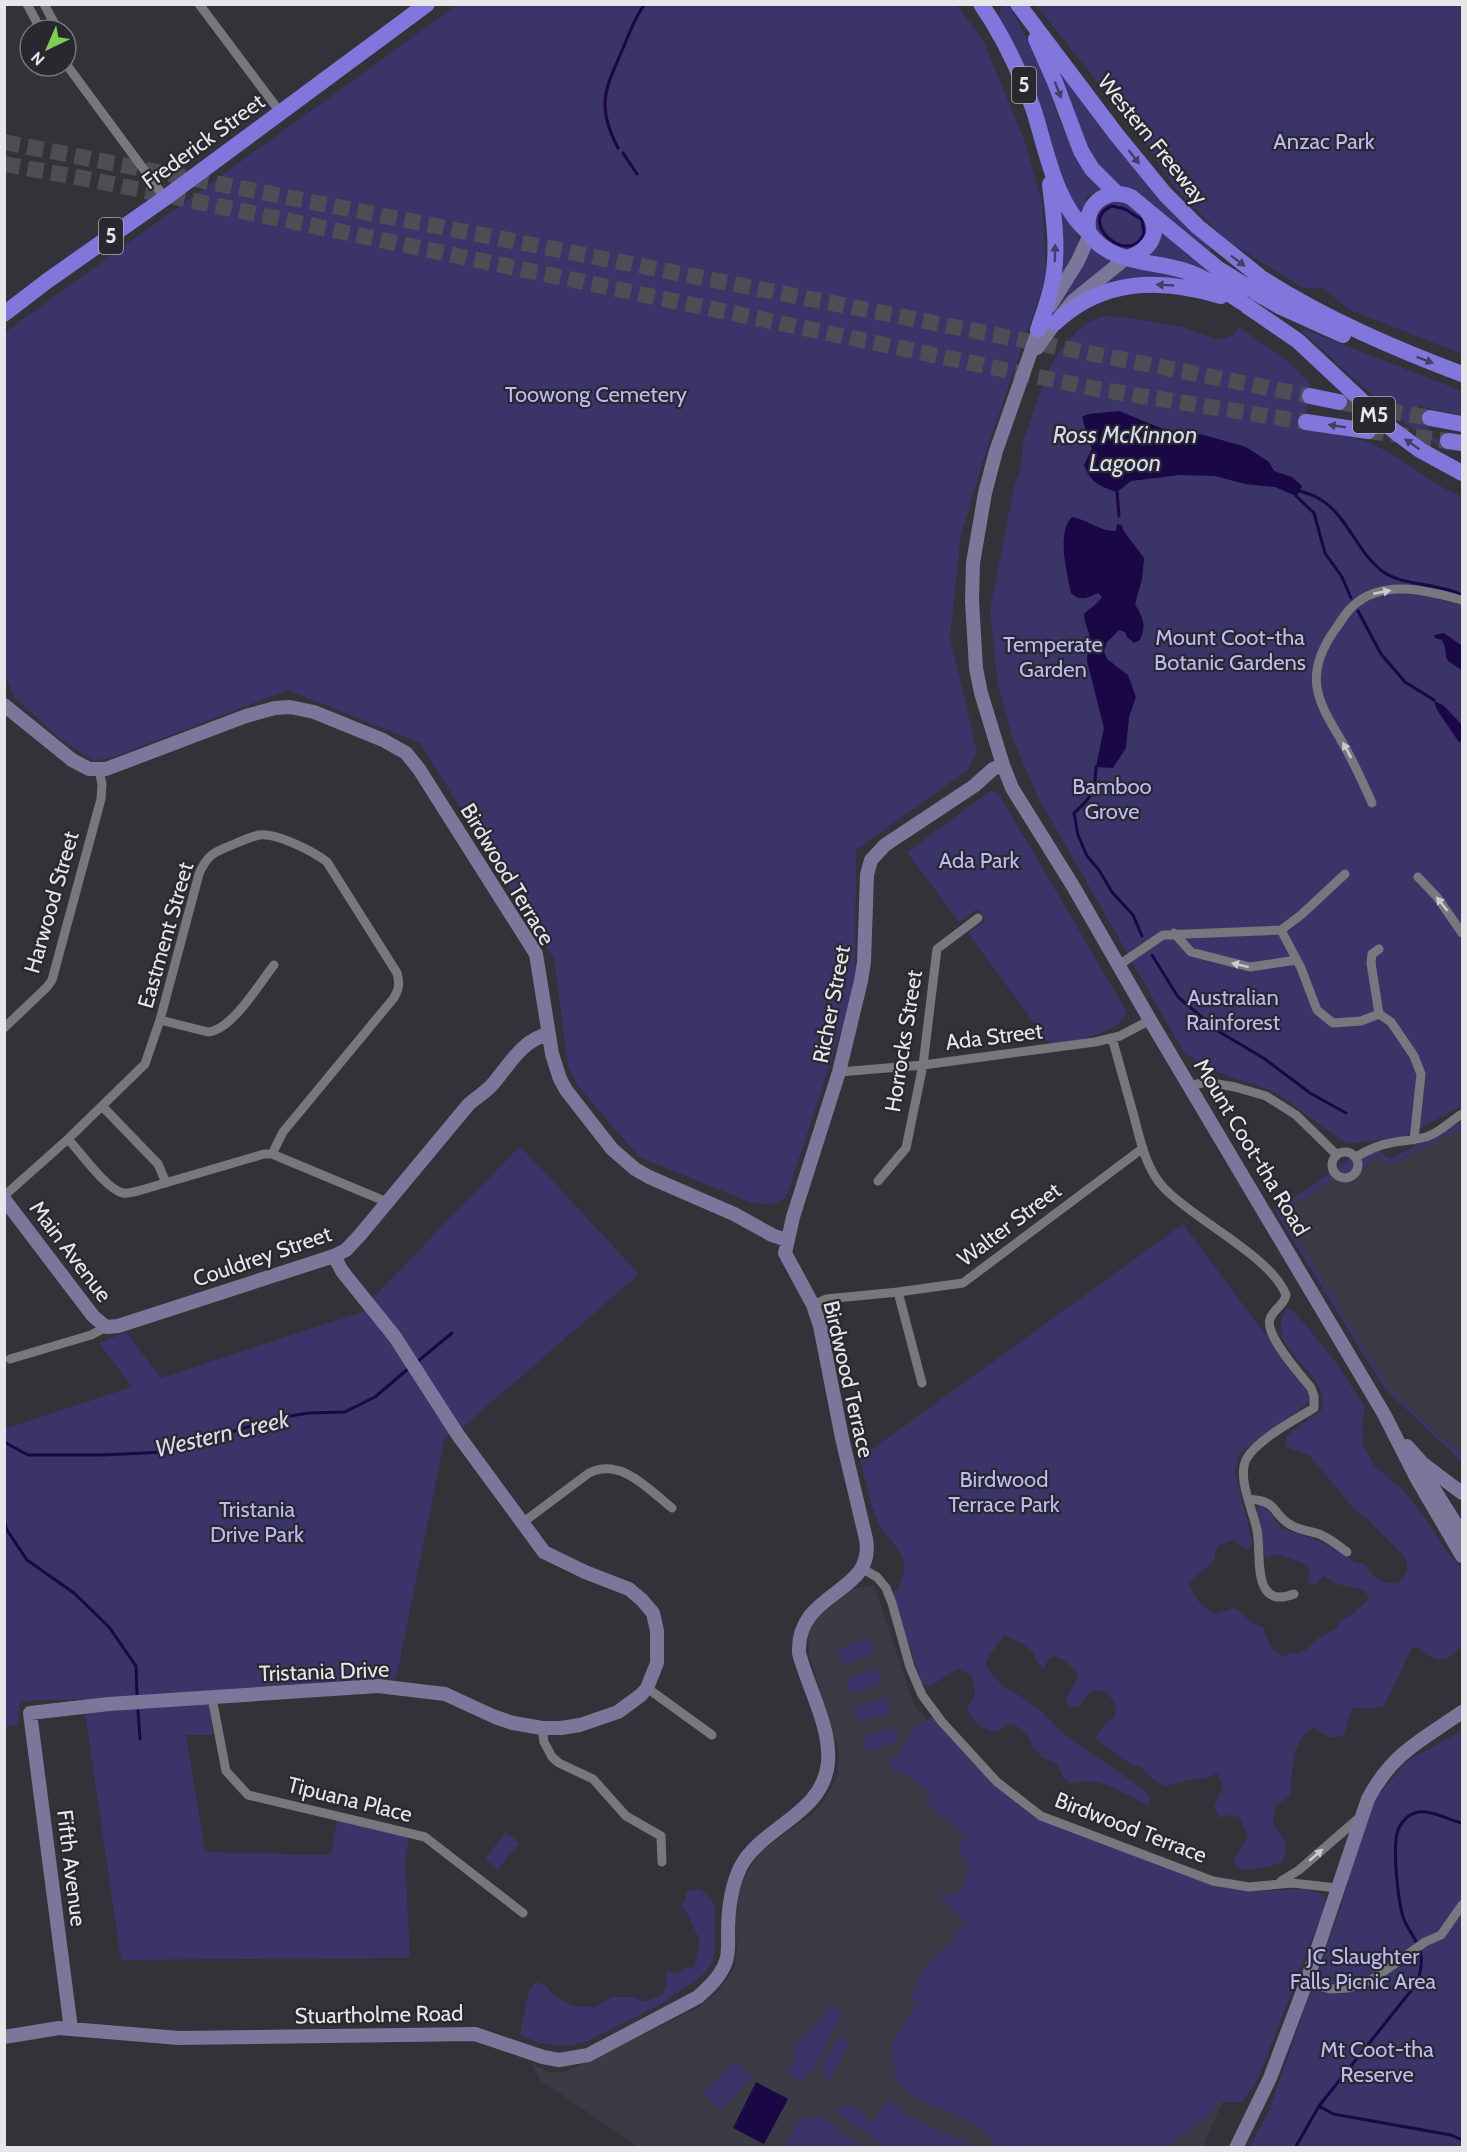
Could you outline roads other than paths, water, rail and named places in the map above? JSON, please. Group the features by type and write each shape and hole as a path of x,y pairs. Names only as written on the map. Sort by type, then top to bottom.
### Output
{"highway":[{"name":"Frederick Street","path":"4,314 427,4"},
{"name":"5","path":"981,4 1015,65 1065,204 1089,234 1107,249 1127,258"},
{"path":"1023,10 1055,82 1081,152 1098,176 1116,193"},
{"name":"Western Freeway","path":"1023,10 1137,160 1165,194 1205,234 1251,292 1298,341 1393,430 1420,450 1462,472"},
{"path":"1038,330 1051,289 1055,262 1055,221 1047,150"},
{"path":"1089,234 1088,217 1094,204 1102,197 1116,193 1126,195 1138,202 1217,268 1251,292 1340,334 1388,345 1462,374"},
{"path":"1127,258 1146,249 1154,235 1153,220 1138,202"},
{"name":"Western Freeway","path":"1127,258 1190,272 1209,281 1251,292"},
{"path":"1055,323 1086,299 1133,286 1181,286 1251,292"},
{"name":"M5","path":"1310,396 1339,402"},
{"path":"1430,418 1462,424"},
{"name":"M5","path":"1306,422 1368,431"}],"main road":[{"name":"Mount Coot-tha Road","path":"1089,234 1078,261 1048,308 1038,330 987,482 974,563 972,601 976,668 981,693 1012,788 1384,1414 1417,1479 1461,1551"},
{"name":"Mount Coot-tha Road","path":"1029,360 1055,323 1084,290 1127,258"},
{"path":"4,705 72,760 89,769 99,771"},
{"name":"Birdwood Terrace","path":"99,771 246,716 283,707 314,712 394,745 406,753 419,769 536,954 556,1067 566,1090 623,1160 649,1177 734,1214 786,1240 786,1257 813,1305 820,1326 842,1438 866,1539 867,1554 861,1568"},
{"name":"Richer Street","path":"786,1240 839,1072 864,962 867,874 872,860 885,845 974,786 993,769 1003,765"},
{"name":"Couldrey Street","path":"106,1327 118,1326 334,1256 352,1244 464,1110 489,1087 524,1046 549,1034"},
{"name":"Main Avenue","path":"4,1197 93,1316 106,1327"},
{"name":"Tristania Drive","path":"30,1713 109,1704 378,1686 445,1694 495,1717 542,1728 571,1726 601,1719 633,1702 647,1688 657,1663 657,1631 653,1613 629,1589 585,1572 544,1552 458,1435 395,1337 342,1271 334,1256"},
{"name":"Mount Coot-tha Road","path":"1384,1414 1462,1532"},
{"path":"1404,1442 1422,1463 1462,1493"},
{"path":"1461,1551 1462,1532"},
{"name":"Stuartholme Road","path":"4,2037 45,2030 71,2029 179,2038 475,2034 543,2057 559,2060 588,2055 698,1997 711,1985 726,1960 730,1903 740,1868 756,1845 800,1812 813,1799 825,1775 828,1765 827,1737 801,1661 799,1644 804,1624 814,1610 850,1582 861,1568"},
{"path":"1236,2148 1264,2094 1306,1983 1360,1817 1377,1782 1402,1753 1462,1712"},
{"name":"Fifth Avenue","path":"30,1713 71,2029"},
{"path":"1446,1723 1462,1717"}],"street":[{"path":"27,4 35,18"},
{"path":"44,4 52,18"},
{"path":"201,5 280,112"},
{"path":"77,78 165,198"},
{"path":"1372,803 1322,704 1317,687 1317,669 1325,644 1351,608 1370,594 1394,589 1425,590 1462,600"},
{"name":"Harwood Street","path":"4,1028 52,980 100,799 102,784 99,771"},
{"name":"Eastment Street","path":"4,1197 146,1064 204,862 210,855 251,837 269,835 315,853 327,862 397,973 400,982 393,999 283,1132 272,1154"},
{"path":"1119,965 1163,935 1281,930 1301,915 1345,874"},
{"path":"1418,877 1437,897 1462,933"},
{"name":"Horrocks Street","path":"878,1181 906,1148 923,1065 937,949 978,918"},
{"path":"1281,930 1297,960 1317,1010 1333,1023 1361,1021 1379,1014"},
{"path":"1174,933 1191,952 1250,967 1297,960"},
{"path":"1379,949 1372,954 1371,963 1379,1014 1391,1022 1414,1056 1421,1074 1414,1140"},
{"path":"160,1020 216,1032 230,1020 274,965"},
{"name":"Ada Street","path":"839,1072 923,1065 1070,1046 1112,1038 1150,1020"},
{"path":"1112,1038 1143,1148 1150,1167 1163,1187 1181,1204 1266,1268 1280,1282 1286,1295 1283,1304 1270,1318 1271,1333 1311,1388 1315,1402 1314,1408 1253,1450 1246,1458 1243,1467 1248,1499 1257,1530 1260,1578 1270,1592 1277,1597 1283,1598 1294,1594"},
{"path":"1189,1086 1206,1082 1266,1096 1296,1115 1337,1155"},
{"path":"102,1106 158,1164 166,1183"},
{"path":"1356,1157 1389,1143 1414,1140 1432,1134 1462,1114"},
{"path":"68,1139 114,1189 123,1193 166,1183 253,1156 272,1154 387,1202"},
{"name":"Walter Street","path":"813,1305 826,1299 898,1292 963,1282 1143,1148"},
{"path":"1345,1152 1356,1157 1358,1165 1355,1173 1344,1177 1334,1170 1333,1162 1337,1155 1345,1152"},
{"path":"898,1292 922,1383"},
{"name":"Couldrey Street","path":"10,1359 91,1335 106,1327"},
{"path":"522,1522 597,1468 618,1469 628,1474 672,1508"},
{"path":"1248,1499 1263,1500 1269,1503 1284,1520 1293,1526 1328,1538 1347,1552"},
{"name":"Birdwood Terrace","path":"861,1568 877,1577 886,1588 910,1667 922,1695 942,1722 997,1782 1041,1816 1213,1881 1242,1886 1298,1883 1337,1888"},
{"path":"647,1688 712,1735"},
{"name":"Tipuana Place","path":"212,1698 226,1771 248,1795 424,1837 523,1914"},
{"path":"542,1728 544,1742 552,1757 559,1763 593,1779 626,1816 661,1836 663,1862"},
{"name":"Birdwood Terrace","path":"1268,1886 1295,1874 1360,1817"},
{"path":"1306,1983 1330,1989 1348,1988 1373,1979 1425,1942 1441,1935 1462,1905"}],"water":[{"name":"Ross McKinnon Lagoon","path":"1119,411 1163,429 1204,435 1246,447 1269,462 1274,471 1292,477 1302,486 1299,493 1296,496 1275,487 1245,484 1215,476 1180,475 1131,481 1117,492 1106,488 1096,483 1086,471 1084,465 1092,449 1088,438 1094,436 1091,430 1086,431 1082,417 1094,413"},
{"path":"1072,517 1110,531 1116,531 1117,524 1122,525 1123,530 1144,558 1142,579 1135,604 1143,622 1140,640 1134,643 1125,632 1119,630 1107,642 1104,651 1107,659 1128,675 1136,697 1129,717 1126,748 1113,768 1096,767 1104,728 1087,661 1090,640 1084,614 1102,597 1098,593 1081,598 1071,593 1065,564 1064,543 1067,524"},
{"path":"1444,633 1462,646 1462,670 1449,662 1442,640 1435,638 1434,635"},
{"path":"1434,701 1443,705 1462,725 1462,741 1459,742 1437,710"},
{"path":"756,2082 788,2099 764,2144 733,2128"}],"waterway":[{"path":"618,148 611,133 605,107 608,85 638,14 645,4"},
{"path":"623,153 637,174"},
{"path":"1112,206 1125,209 1142,220 1144,233 1137,243 1128,246 1118,244 1102,231 1100,222 1102,213 1112,206"},
{"path":"1300,491 1316,497 1337,513 1373,563 1388,575 1462,595"},
{"path":"1117,492 1119,516"},
{"path":"1296,496 1314,513 1325,553 1342,577 1351,598"},
{"path":"1358,611 1381,654 1405,682 1434,700"},
{"path":"1096,767 1092,793 1074,813 1078,835 1087,856 1099,870 1112,892 1133,915 1142,936"},
{"path":"1152,955 1178,997 1218,1031 1265,1059 1310,1093 1346,1113"},
{"name":"Western Creek","path":"417,1362 452,1333"},
{"name":"Western Creek","path":"4,1442 28,1455 165,1452 277,1418 309,1413 345,1412 375,1397 409,1368"},
{"name":"Western Creek","path":"4,1521 7,1530 27,1560 74,1593 109,1627 136,1666 137,1694"},
{"name":"Western Creek","path":"138,1711 140,1739"},
{"path":"1295,2148 1319,2106 1418,1982 1420,1950 1401,1909 1396,1860 1398,1830 1408,1816 1418,1812 1435,1814 1462,1823"},
{"path":"1319,2106 1333,2114 1451,2135 1462,2140"}],"tunnel":[{"path":"4,142 1310,396"},
{"path":"4,164 98,181 1097,389 1306,422"},
{"path":"1339,402 1430,418"},
{"path":"1368,431 1448,441"}],"park label":[{"name":"Anzac Park","path":"1324,141"},
{"name":"Toowong Cemetery","path":"596,394"},
{"name":"Mount Coot-tha Botanic Gardens","path":"1230,650"},
{"name":"Temperate Garden","path":"1053,656"},
{"name":"Bamboo Grove","path":"1112,798"},
{"name":"Ada Park","path":"979,860"},
{"name":"Australian Rainforest","path":"1233,1010"},
{"name":"Birdwood Terrace Park","path":"1004,1492"},
{"name":"Tristania Drive Park","path":"257,1522"},
{"name":"JC Slaughter Falls Picnic Area","path":"1363,1968"},
{"name":"Mt Coot-tha Reserve","path":"1377,2062"}]}
